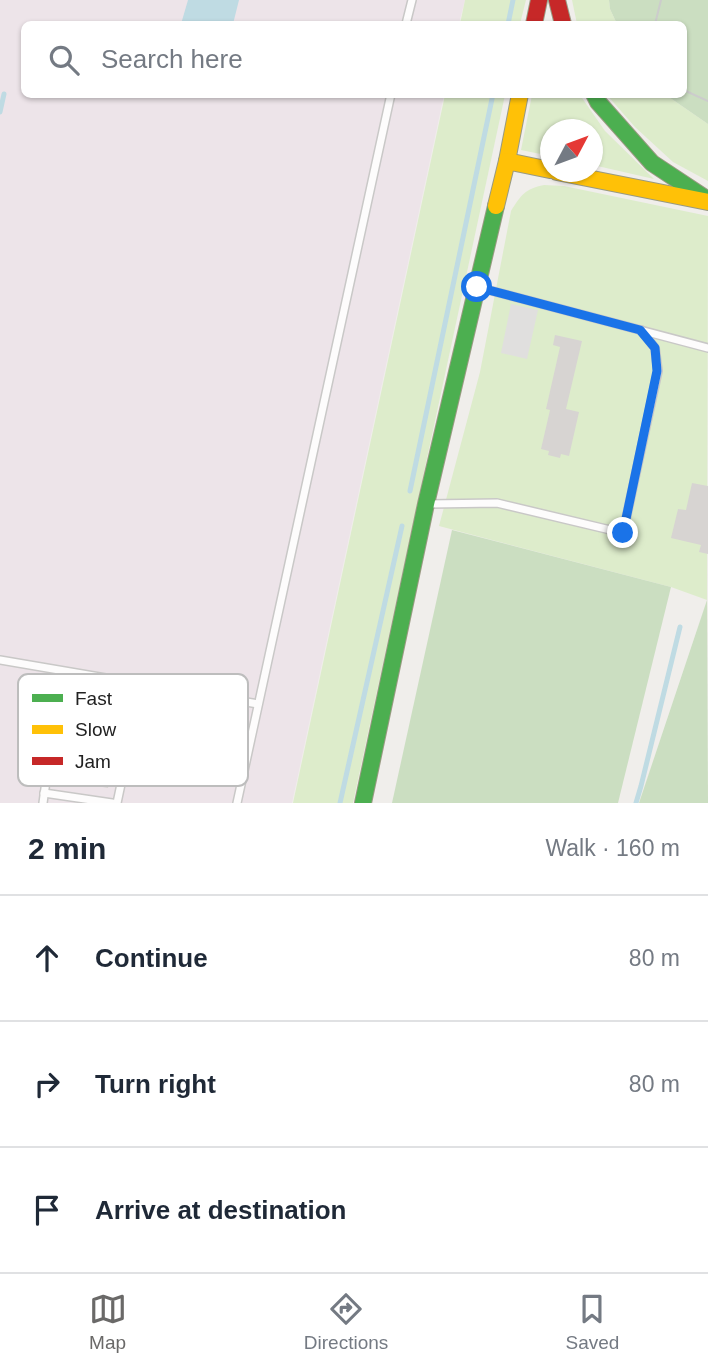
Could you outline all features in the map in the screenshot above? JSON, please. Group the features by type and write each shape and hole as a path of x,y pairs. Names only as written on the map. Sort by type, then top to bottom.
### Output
{"main road":[{"path":"535,21 539,0"},
{"path":"557,0 562,21"},
{"path":"363,803 426,504 507,161 519,98"},
{"path":"596,98 652,163 708,201"},
{"path":"507,161 540,168"},
{"path":"603,181 708,201"}],"lane":[{"path":"407,21 412,0"},
{"path":"248,751 390,98"},
{"path":"477,287 708,348"},
{"path":"426,504 497,503 623,533 657,371 655,348 640,330"},
{"path":"0,660 73,674"},
{"path":"248,702 258,704"},
{"path":"43,803 45,786"},
{"path":"44,793 112,803"}],"shaded area":[{"path":"0,0 465,0 460,21 21,21 21,98 443,98 292,803 0,803"},
{"path":"511,304 538,310 527,359 501,353"}],"green space":[{"path":"465,0 526,0 521,21 461,21"},
{"path":"572,0 609,0 616,21 576,21"},
{"path":"609,0 708,0 708,124 670,98 687,98 687,21 616,21"},
{"path":"444,98 504,98 353,803 293,803"},
{"path":"531,98 582,98 597,119 540,119 540,154 521,150"},
{"path":"610,98 670,98 708,124 708,181 673,162 635,127"},
{"path":"603,128 605,131 654,179 603,167"},
{"path":"544,185 564,186 708,216 707,600 671,587 439,526 480,372 511,211 524,194 532,188"},
{"path":"452,530 671,587 618,803 392,803"},
{"path":"707,600 708,803 639,803"}],"water":[{"path":"188,0 239,0 234,21 182,21"}],"building":[{"path":"555,335 582,341 566,409 579,412 569,456 561,454 560,458 548,455 549,451 541,449 550,410 546,409 560,347 553,345"},
{"path":"692,483 708,486 708,554 699,552 701,545 671,538 678,509 686,510"}],"waterway":[{"path":"509,21 513,0"},
{"path":"0,112 4,94"},
{"path":"410,491 492,98"},
{"path":"340,803 402,526"},
{"path":"636,803 680,627"}],"tram line":[{"path":"656,21 661,0"},
{"path":"687,91 708,101"}],"traffic: fast":[{"path":"596,98 652,163 708,200"},
{"path":"363,803 426,504 496,206"}],"traffic: slow":[{"path":"507,161 519,98"},
{"path":"496,206 507,161 540,168"},
{"path":"603,181 708,202"}],"traffic: jam":[{"path":"535,21 539,0"},
{"path":"557,0 562,21"}],"route":[{"path":"477,287 640,330 655,348 657,371 623,533"}]}
